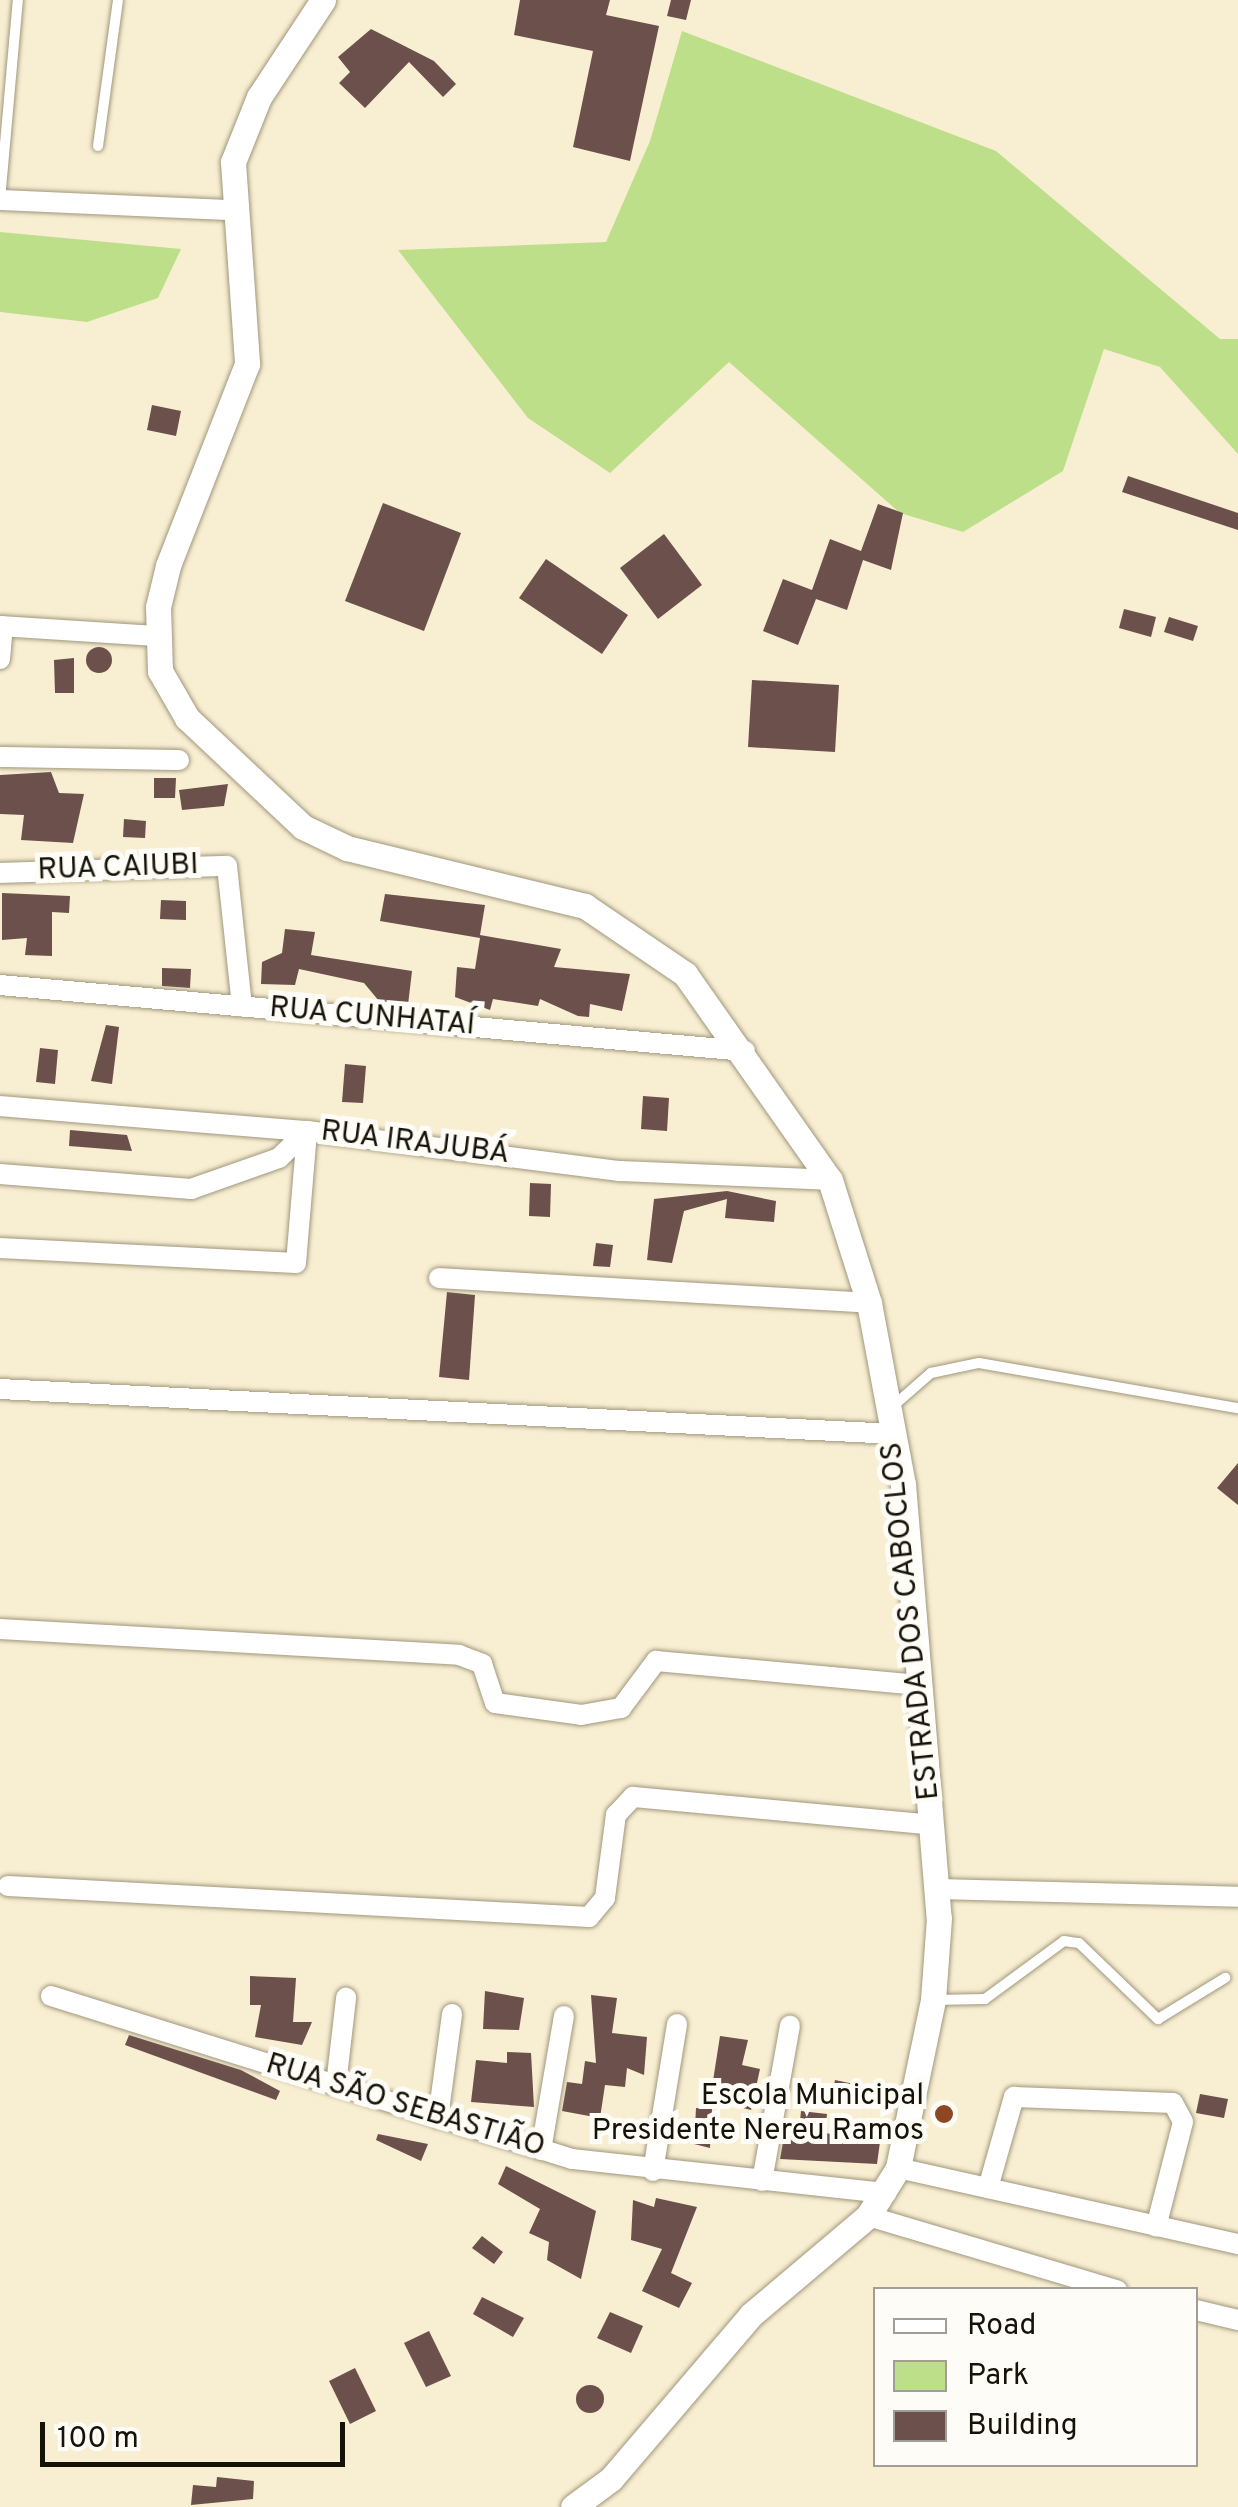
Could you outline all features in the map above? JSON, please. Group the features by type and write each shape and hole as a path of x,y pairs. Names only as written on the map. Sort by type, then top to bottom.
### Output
{"street":[{"name":"ESTRADA DOS CABOCLOS","path":"324,0 242,132 229,210 247,364 168,566 156,636 160,672 187,718 302,827 348,848 585,906 684,974 745,1051 830,1180 869,1303 892,1422 922,1686 938,1889 934,2000 898,2168 886,2193 868,2216 751,2315 611,2478 573,2507"},
{"path":"0,200 229,210"},
{"path":"0,659 2,626 156,636"},
{"path":"0,757 178,760"},
{"name":"RUA CAIUBI","path":"0,873 217,865 232,874 242,1006"},
{"name":"RUA CUNHATAÍ","path":"0,986 745,1051"},
{"name":"RUA IRAJUBÁ","path":"0,1106 308,1130 620,1171 830,1180"},
{"path":"0,1174 191,1189 279,1158 308,1130"},
{"path":"0,1248 296,1263 308,1130"},
{"path":"439,1278 869,1303"},
{"path":"0,1390 892,1422"},
{"path":"0,1629 459,1655 482,1664 495,1703 582,1714 621,1708 656,1661 922,1686"},
{"path":"8,1886 589,1917 605,1898 616,1815 634,1797 932,1825"},
{"path":"938,1889 1238,1897"},
{"name":"RUA SÃO SEBASTIÃO","path":"51,1996 541,2150 653,2172 886,2193"},
{"path":"336,2086 346,1998"},
{"path":"438,2118 452,2014"},
{"path":"541,2150 564,2016"},
{"path":"653,2172 677,2024"},
{"path":"762,2181 790,2026"},
{"path":"988,2188 1014,2097 1172,2103 1183,2122 1156,2227"},
{"path":"898,2168 1238,2244"},
{"path":"868,2216 1107,2287"},
{"path":"1198,2310 1238,2320"}],"lane":[{"path":"0,200 18,0"},
{"path":"98,146 118,0"},
{"path":"892,1422 931,1373 979,1364 1238,1408"},
{"path":"934,2000 985,1999 1064,1942 1079,1943 1158,2019 1225,1978"}],"green space":[{"path":"682,31 996,151 1220,339 1238,339 1238,454 1160,367 1104,349 1063,471 963,532 900,513 729,362 610,473 528,418 398,250 606,242 650,141"},
{"path":"0,232 181,249 158,298 87,322 0,312"}],"building":[{"path":"520,0 610,0 606,15 659,26 630,161 573,147 593,51 514,35"},
{"path":"671,0 691,0 686,20 667,16"},
{"path":"371,29 434,61 456,84 443,97 409,62 365,108 339,83 350,72 338,57"},
{"path":"152,405 181,411 176,436 147,430"},
{"path":"1128,476 1238,513 1238,530 1122,492"},
{"path":"383,503 461,533 424,631 345,601"},
{"path":"878,504 903,513 891,570 863,560 847,610 816,599 798,645 763,631 783,579 812,590 830,539 861,551"},
{"path":"664,534 702,585 658,619 620,568"},
{"path":"546,559 628,615 602,654 519,598"},
{"path":"1124,609 1156,617 1151,637 1119,628"},
{"path":"1169,617 1198,626 1193,641 1164,632"},
{"path":"99,647 108,651 112,660 108,669 99,673 90,669 86,660 90,651"},
{"path":"74,658 74,693 55,693 54,660"},
{"path":"752,680 839,685 835,752 748,747"},
{"path":"51,772 59,793 84,794 73,843 21,840 24,815 0,814 0,775"},
{"path":"154,778 176,778 175,798 154,798"},
{"path":"228,784 224,806 182,810 179,790"},
{"path":"124,819 146,821 145,838 123,837"},
{"path":"2,893 70,896 69,913 52,912 52,956 25,955 27,938 2,940"},
{"path":"385,894 485,905 480,935 561,949 554,967 630,974 622,1011 590,1004 589,1017 578,1016 540,999 538,1006 493,999 490,1010 455,997 457,967 475,969 480,938 380,921"},
{"path":"161,900 186,901 186,920 160,919"},
{"path":"285,929 315,932 311,955 412,971 408,1005 379,1001 364,983 299,969 295,985 261,984 262,962 282,953"},
{"path":"162,968 191,969 190,988 162,986"},
{"path":"106,1025 119,1027 112,1084 91,1081"},
{"path":"40,1048 58,1050 55,1084 36,1082"},
{"path":"345,1064 366,1066 363,1103 342,1102"},
{"path":"643,1096 669,1098 667,1131 641,1129"},
{"path":"70,1130 127,1135 132,1151 69,1146"},
{"path":"530,1183 551,1184 550,1217 529,1216"},
{"path":"727,1191 776,1201 774,1222 725,1218 727,1199 684,1211 672,1263 647,1260 654,1199"},
{"path":"596,1243 613,1245 610,1267 593,1266"},
{"path":"447,1292 475,1295 469,1380 439,1377"},
{"path":"1238,1463 1238,1505 1217,1488"},
{"path":"250,1976 296,1978 293,2022 312,2022 302,2045 255,2037 261,2005 250,2005"},
{"path":"485,1991 524,1998 519,2030 483,2029"},
{"path":"591,1995 617,1998 612,2033 647,2037 644,2075 627,2068 625,2087 605,2085 600,2118 562,2111 567,2082 582,2084 585,2061 596,2063"},
{"path":"129,2035 241,2070 280,2091 276,2100 125,2045"},
{"path":"720,2036 748,2040 742,2065 760,2069 751,2110 710,2100"},
{"path":"507,2052 531,2053 534,2107 471,2102 476,2060 507,2063"},
{"path":"835,2080 854,2084 849,2106 830,2102"},
{"path":"1200,2094 1228,2099 1224,2118 1196,2113"},
{"path":"696,2108 712,2109 710,2148 678,2140 682,2125 695,2128"},
{"path":"801,2111 827,2114 825,2133 880,2142 877,2164 780,2159 785,2130 799,2131"},
{"path":"378,2134 428,2144 421,2161 376,2140"},
{"path":"506,2166 596,2211 581,2279 547,2260 549,2242 529,2233 540,2209 498,2184"},
{"path":"656,2198 697,2207 671,2273 692,2283 679,2308 642,2291 662,2249 631,2240 633,2200 654,2207"},
{"path":"482,2236 503,2252 494,2264 472,2248"},
{"path":"482,2297 524,2318 513,2337 473,2314"},
{"path":"610,2312 643,2326 631,2353 597,2338"},
{"path":"429,2331 451,2376 426,2387 404,2343"},
{"path":"355,2368 376,2411 350,2424 329,2381"},
{"path":"590,2385 600,2389 604,2399 600,2409 590,2413 580,2409 576,2399 580,2389"},
{"path":"217,2477 254,2481 253,2499 191,2505 193,2485 216,2487"}],"place":[{"name":"Escola Municipal Presidente Nereu Ramos","path":"944,2114"}]}
